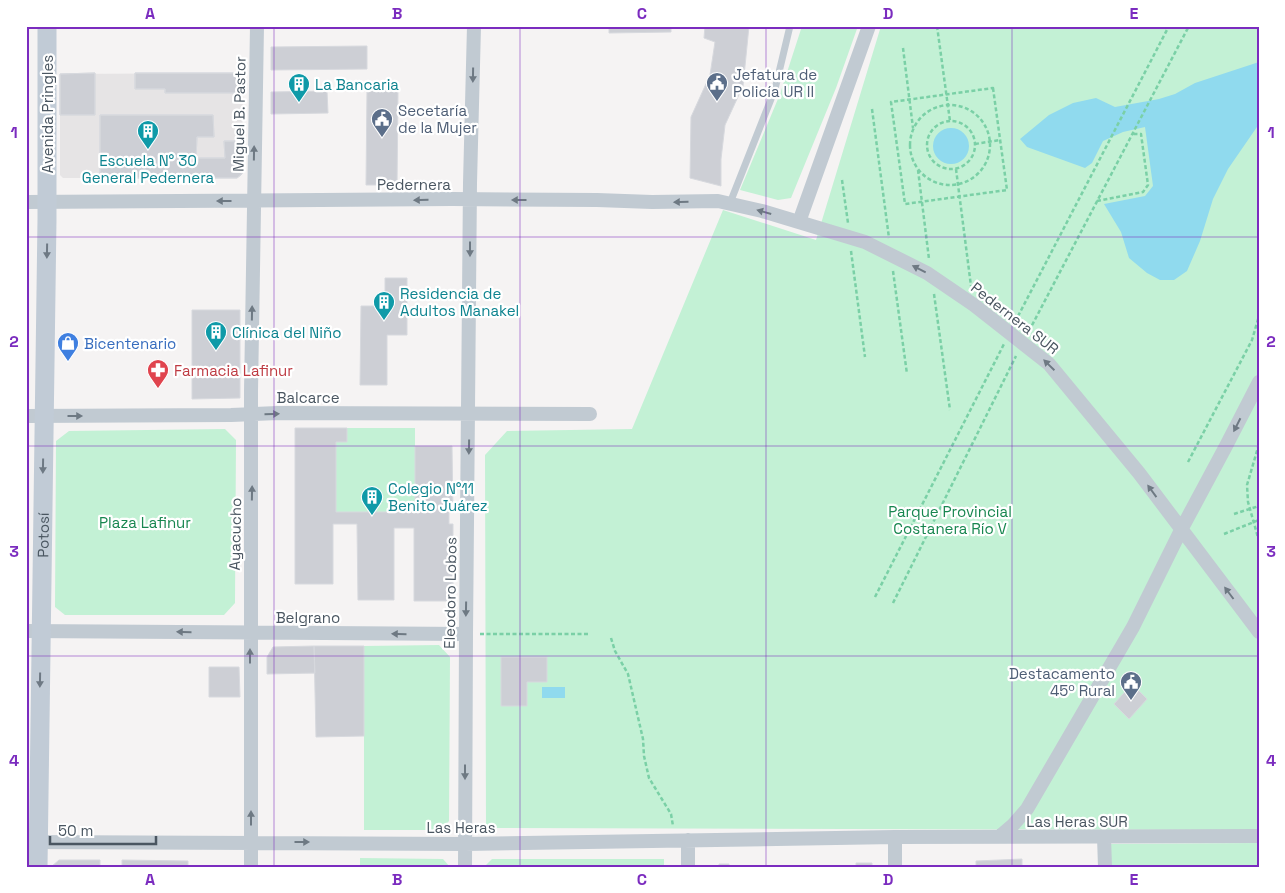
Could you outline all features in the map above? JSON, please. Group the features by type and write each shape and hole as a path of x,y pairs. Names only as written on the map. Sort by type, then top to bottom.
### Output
{"main road":[{"name":"Avenida Pringles","path":"47,26 47,202"},
{"name":"Potosí","path":"38,867 32,842 35,416 47,202"}],"street":[{"name":"Miguel B. Pastor","path":"253,202 257,26"},
{"name":"Eleodoro Lobos","path":"465,867 470,200 474,26"},
{"path":"798,222 870,26"},
{"name":"Pedernera","path":"26,202 253,202 452,199 718,201 798,222"},
{"name":"Ayacucho","path":"251,867 250,633 253,202"},
{"name":"Pedernera SUR","path":"798,222 865,242 932,276 974,304 1049,364 1139,473 1259,632"},
{"path":"1000,837 1026,809 1133,627 1181,530 1259,382"},
{"name":"Balcarce","path":"35,416 590,414"},
{"name":"Belgrano","path":"34,631 466,634"},
{"name":"Las Heras SUR","path":"895,837 1259,836"},
{"path":"895,837 895,867"},
{"name":"Las Heras","path":"32,842 465,844 895,837"},
{"path":"1104,837 1105,867"},
{"path":"682,840 688,867"}],"lane":[{"path":"730,203 775,89 790,26"}],"path":[{"path":"936,26 950,121"},
{"path":"875,597 1110,137 1169,26"},
{"path":"893,603 1022,343 1189,26"},
{"path":"904,48 913,128"},
{"path":"993,88 1007,190 905,204 891,102 947,94 993,88"},
{"path":"917,169 932,181 949,185 965,182 979,173 988,158 990,142 986,127 977,114 963,106 948,104 933,107 921,116 910,135 910,150 917,169 950,410"},
{"path":"950,121 957,122 970,130 974,144 974,152 964,166 956,169 947,169 938,166 932,160 927,152 926,144 934,128 941,123 950,121"},
{"path":"1097,201 1143,192 1148,185 1142,134 1132,134"},
{"path":"974,144 1000,140"},
{"path":"956,169 974,304"},
{"path":"842,180 865,357"},
{"path":"1188,462 1252,340 1259,316"},
{"path":"1259,444 1247,485 1250,509 1259,541"},
{"path":"1234,514 1259,506"},
{"path":"1224,534 1259,520"},
{"path":"466,634 590,634"},
{"path":"611,638 615,651 628,674 643,739 644,756 649,778 671,814 682,840"}],"shaded area":[{"path":"243,73 242,174 237,178 63,178 60,175 60,74"}],"green space":[{"path":"802,26 858,26 836,88 791,198 778,200 740,190 780,94"},
{"name":"Parque Provincial Costanera Río V","path":"881,26 1259,26 1259,830 486,828 485,455 507,431 632,429 723,210 816,240"},
{"path":"347,428 415,428 415,512 336,512 336,442 347,442"},
{"name":"Plaza Lafinur","path":"225,429 236,440 235,603 224,615 65,615 55,607 56,441 69,431"},
{"path":"439,645 450,657 449,821 441,830 364,830 364,646"},
{"path":"1259,843 1259,867 1110,867 1110,844"},
{"path":"360,858 443,859 450,867 360,867"},
{"path":"492,859 664,859 664,867 484,867"}],"water":[{"path":"1259,62 1259,124 1228,169 1213,199 1200,241 1187,271 1174,280 1160,280 1147,273 1129,258 1121,232 1104,204 1145,196 1153,186 1145,127 1123,132 1103,141 1092,163 1085,168 1027,147 1020,139 1049,115 1073,103 1096,98 1115,107 1159,99 1175,94 1195,83"},
{"path":"951,128 958,129 964,133 968,139 968,153 964,159 958,163 951,164 944,163 938,159 934,153 933,146 934,139 938,133 944,129"},
{"path":"542,687 565,687 565,698 542,698"}],"building":[{"path":"175,26 200,26 200,27 175,28"},
{"path":"609,26 671,26 671,32 609,33"},
{"name":"Jefatura de Policía UR II","path":"705,26 749,26 743,86 725,125 721,159 721,186 690,178 691,117 710,75 715,42 704,38"},
{"path":"367,46 367,69 271,70 271,47"},
{"name":"Escuela N° 30 General Pedernera","path":"95,73 95,115 60,115 60,74"},
{"name":"Escuela N° 30 General Pedernera","path":"95,73 95,115 60,115 60,74"},
{"path":"135,73 243,73 243,93 165,93 165,89 135,89"},
{"path":"135,73 243,73 243,93 165,93 165,89 135,89"},
{"name":"Secetaría de la Mujer","path":"367,90 398,91 397,185 366,185"},
{"name":"La Bancaria","path":"327,91 328,113 271,114 271,92"},
{"name":"Escuela N° 30 General Pedernera","path":"100,115 213,115 214,137 197,137 196,158 225,158 224,141 242,141 242,174 237,178 100,178"},
{"name":"Escuela N° 30 General Pedernera","path":"100,115 213,115 214,137 197,137 196,158 225,158 224,141 242,141 242,174 237,178 100,178"},
{"name":"Residencia de Adultos Manakel","path":"385,278 407,278 407,335 387,335 387,385 360,385 361,306 385,306"},
{"name":"Clínica del Niño","path":"192,310 240,310 240,398 192,399"},
{"name":"Colegio N°11 Benito Juárez","path":"295,428 347,428 347,442 336,442 336,512 415,512 415,446 452,446 453,512 449,511 449,524 453,524 453,601 414,601 414,528 394,528 394,600 358,600 357,524 333,524 333,584 295,584"},
{"path":"314,646 364,646 364,736 316,737"},
{"path":"314,646 315,673 267,674 267,657 273,647"},
{"path":"501,657 547,657 547,682 527,682 527,706 501,706"},
{"path":"209,667 239,667 240,697 209,697"},
{"name":"Destacamento 45º Rural","path":"1132,684 1147,699 1129,719 1114,704"},
{"path":"1022,859 1022,867 976,867 976,861"},
{"path":"59,860 100,860 100,867 51,867"},
{"path":"122,860 188,861 188,867 122,867"},
{"path":"856,863 872,863 872,867 856,867"},
{"path":"719,864 729,864 729,867 719,867"}],"place":[{"name":"Jefatura de Policía UR II","path":"717,102"},
{"name":"La Bancaria","path":"299,103"},
{"name":"Secetaría de la Mujer","path":"382,138"},
{"name":"Escuela N° 30 General Pedernera","path":"148,150"},
{"name":"Residencia de Adultos Manakel","path":"384,321"},
{"name":"Clínica del Niño","path":"216,351"},
{"name":"Bicentenario","path":"68,362"},
{"name":"Farmacia Lafinur","path":"158,389"},
{"name":"Colegio N°11 Benito Juárez","path":"372,516"},
{"name":"Destacamento 45º Rural","path":"1131,701"}]}
